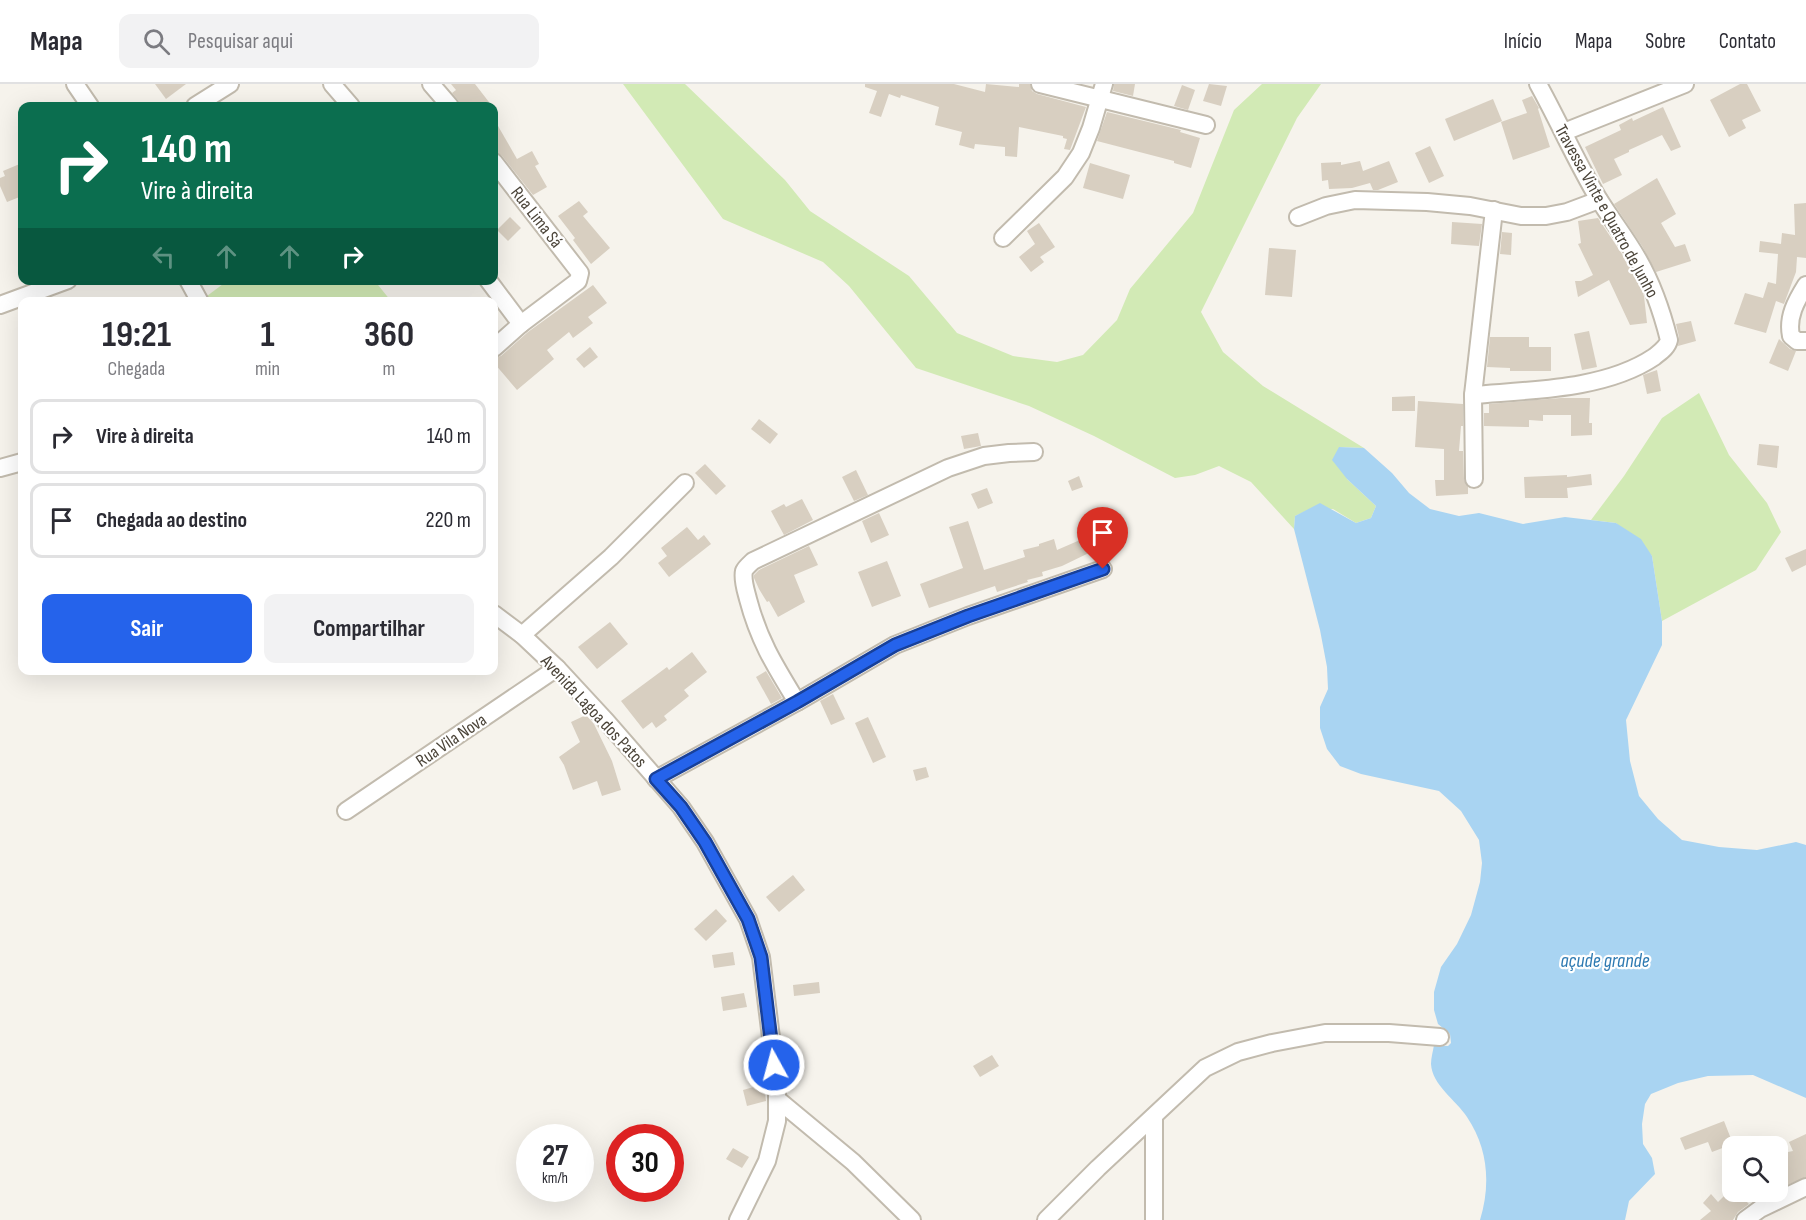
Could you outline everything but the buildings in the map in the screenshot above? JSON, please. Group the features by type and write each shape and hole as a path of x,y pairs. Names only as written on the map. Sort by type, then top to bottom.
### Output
{"street":[{"path":"75,84 87,102"},
{"path":"201,102 230,84"},
{"path":"332,84 348,102"},
{"path":"431,84 447,102"},
{"path":"1040,84 1102,92 1206,125"},
{"name":"Travessa Vinte e Quatro de Junho","path":"1473,395 1544,389 1607,378 1644,363 1668,345 1669,340 1656,296 1638,259 1599,200 1538,84"},
{"path":"1564,132 1684,84"},
{"path":"1003,238 1065,177 1081,153 1102,92"},
{"name":"Rua Lima Sá","path":"498,167 580,273 578,280 521,324"},
{"path":"1298,217 1326,206 1356,200 1427,202 1494,210 1521,216 1546,216 1567,212 1599,200"},
{"path":"1474,479 1473,395 1494,210"},
{"path":"22,297 54,285"},
{"path":"492,285 521,324 498,344"},
{"path":"1806,285 1794,305 1790,320 1791,336 1797,340 1806,341"},
{"path":"0,305 18,298"},
{"path":"797,702 766,653 757,632 744,582 744,572 747,566 753,561 948,468 984,456 1034,453"},
{"path":"0,468 18,463"},
{"path":"522,635 603,564 685,483"},
{"path":"656,779 895,645 968,616 1103,569"},
{"name":"Avenida Lagoa dos Patos","path":"498,617 522,635 557,668 681,807 705,842 748,919 761,957 777,1086 777,1121 767,1161 738,1220"},
{"name":"Rua Vila Nova","path":"346,811 557,668"},
{"path":"1046,1220 1205,1068 1238,1052 1324,1033 1389,1033 1440,1037"},
{"path":"777,1099 853,1162 912,1220"},
{"path":"1154,1117 1154,1220"},
{"path":"1745,1220 1760,1209 1806,1187"}],"green space":[{"path":"623,84 685,84 785,180 810,211 909,276 957,333 1013,356 1057,362 1083,355 1117,320 1130,289 1193,213 1234,110 1262,84 1321,84 1297,118 1201,312 1223,352 1263,386 1364,448 1339,447 1347,479 1376,506 1371,518 1356,523 1333,509 1306,511 1295,516 1294,529 1251,482 1219,466 1195,475 1175,478 1094,436 1029,406 916,368 849,286 823,262 723,219"},
{"path":"222,285 378,285 388,297 208,297"},
{"path":"1699,393 1729,455 1767,503 1781,532 1756,570 1662,621 1652,556 1616,523 1591,520 1624,476 1662,418"}],"water":[{"name":"açude grande","path":"1339,447 1364,448 1392,473 1409,493 1430,509 1459,516 1479,513 1523,524 1565,517 1616,523 1641,539 1652,556 1662,621 1662,645 1626,720 1630,761 1639,796 1658,819 1682,840 1719,847 1757,850 1796,842 1806,845 1806,1098 1753,1075 1708,1076 1678,1083 1651,1094 1645,1104 1642,1124 1643,1144 1652,1158 1655,1174 1629,1201 1625,1220 1480,1220 1486,1193 1486,1167 1479,1141 1467,1117 1436,1079 1431,1064 1434,1045 1448,1046 1451,1043 1450,1034 1438,1024 1434,1010 1434,992 1441,967 1457,944 1471,915 1480,882 1482,863 1479,840 1461,811 1439,791 1361,774 1340,766 1327,749 1320,728 1320,707 1328,689 1327,667 1294,529 1295,516 1320,503 1356,523 1371,518 1376,506 1347,479 1332,460"}],"route":[{"path":"774,1065 761,957 748,919 705,842 681,807 656,779 895,645 968,616 1103,569"}]}
